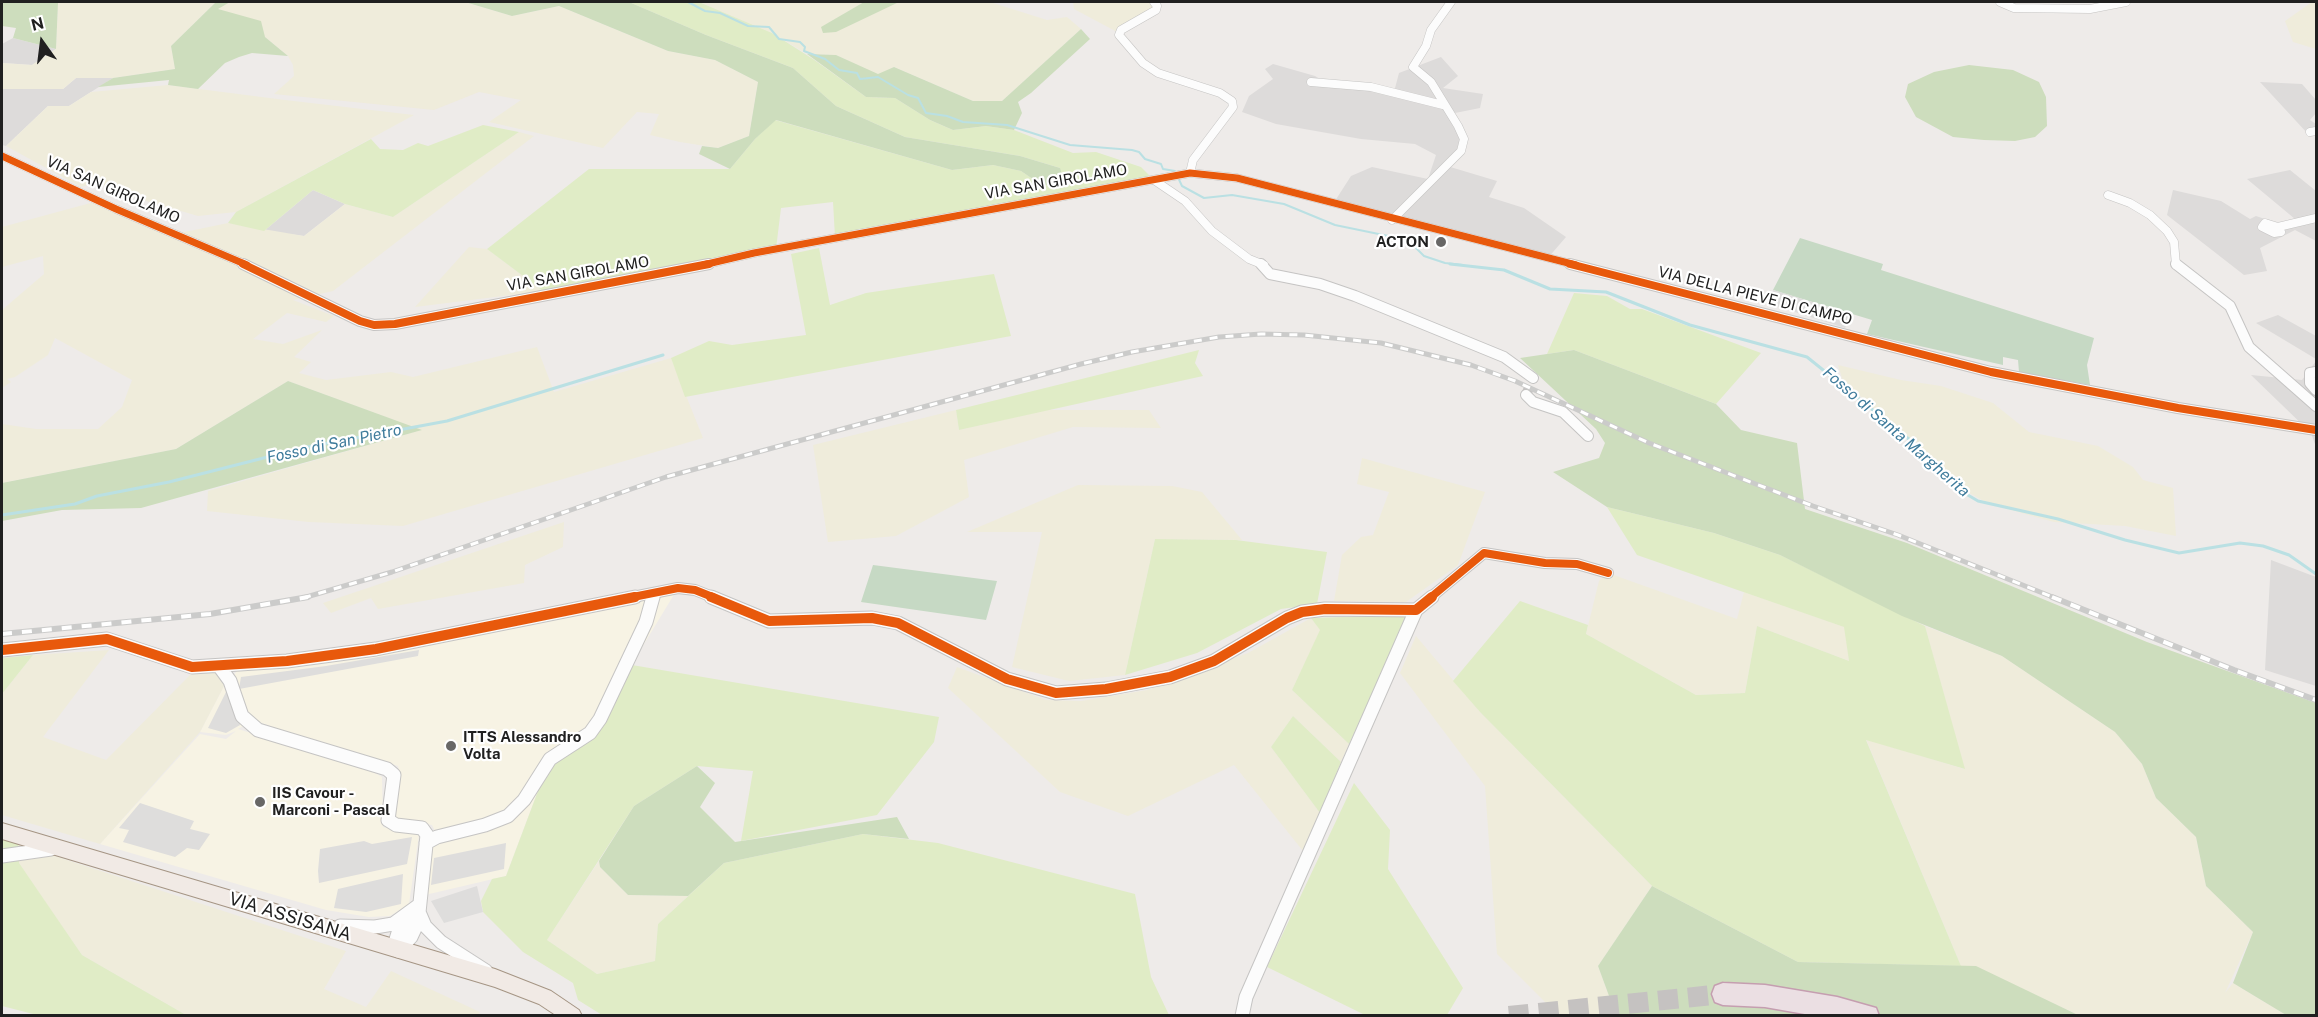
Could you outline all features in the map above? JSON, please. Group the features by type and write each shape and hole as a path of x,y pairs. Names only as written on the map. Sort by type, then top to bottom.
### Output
{"highway":[{"path":"1723,994 1765,996 1837,1008 1868,1016"}],"main road":[{"name":"VIA ASSISANA","path":"2,831 495,978 545,997 573,1016"}],"street":[{"path":"1154,2 1157,6 1156,10 1121,30 1119,35 1143,63 1158,73 1220,93 1232,101 1233,107 1193,160 1190,173"},
{"path":"1392,220 1461,151 1464,139 1458,126 1443,105 1431,82 1413,67 1426,46 1431,30 1450,2"},
{"path":"2000,2 2014,8 2090,9 2126,2"},
{"path":"1311,82 1371,87 1443,105"},
{"name":"VIA SAN GIROLAMO","path":"2,156 107,205 249,266 360,321 374,325 395,324 670,273 816,241 1190,173"},
{"name":"VIA DELLA PIEVE DI CAMPO","path":"1190,173 1237,178 1392,220 1991,372 2178,408 2316,430"},
{"path":"1158,179 1185,201 1197,217 1221,238 1249,259 1264,265 1270,274 1320,284 1355,296 1504,357 1533,378"},
{"path":"2108,195 2130,203 2150,215 2167,231 2174,242 2176,265 2230,306 2250,347 2316,406"},
{"path":"2278,227 2316,218"},
{"path":"2316,372 2310,373 2310,383 2316,390"},
{"path":"1526,395 1533,402 1563,412 1588,436"},
{"path":"1242,1016 1246,997 1416,609 1484,553 1509,558 1577,564 1608,573"},
{"path":"2,650 107,639 192,667 287,661 376,649 678,588 695,590 769,621 872,618 898,623 1007,679 1056,693 1106,689 1170,677 1215,661 1287,618 1302,612 1325,609 1416,609"},
{"path":"426,843 437,837 485,825 508,816 524,800 550,759 590,733 600,719 646,622 654,593"},
{"path":"219,666 230,681 242,716 258,730 387,769 394,775 388,820 396,825 422,828 427,835 415,930 405,946 395,950"},
{"path":"2,856 61,848"},
{"path":"301,921 375,927 393,924 419,905"},
{"path":"419,905 425,926 441,942 464,955 495,978"}],"shaded area":[{"path":"37,2 216,2 171,46 175,69 113,78 76,78 63,89 2,89 2,63 32,65 56,49 58,3"},
{"path":"230,2 465,2 512,16 559,6 668,51 715,60 758,82 749,136 718,148 680,142 650,135 659,114 637,112 603,148 489,122 521,100 479,92 434,110 274,94 294,76 293,65 288,56 265,37 217,8"},
{"path":"699,2 864,2 822,27 899,2 990,2 1047,20 1067,17 1081,29 1002,101 973,101 894,67 878,75 836,55 807,54 772,33"},
{"path":"1073,2 1157,2 1157,6 1119,33 1074,9"},
{"path":"2312,2 2316,2 2316,49 2293,42 2285,21"},
{"path":"13,38 56,49 32,65 2,63 2,44"},
{"path":"1441,57 1458,76 1443,88 1483,94 1480,108 1450,114 1464,139 1461,151 1447,166 1497,181 1489,197 1524,208 1566,237 1547,259 1333,204 1351,176 1372,167 1428,179 1436,155 1415,144 1361,139 1276,124 1242,112 1249,96 1273,79 1265,69 1273,64 1315,76 1327,83 1394,92 1399,73"},
{"path":"76,78 113,78 69,106 48,106 6,146 2,145 2,89 63,89"},
{"path":"2260,82 2302,84 2316,100 2316,113 2310,120 2316,124 2316,133 2308,134"},
{"path":"168,85 414,115 236,212 198,216 126,195 98,183 81,187 6,146 48,106 69,106 91,92"},
{"path":"519,132 534,136 333,291 293,300 334,316 326,322 287,313 253,339 283,344 322,330 294,357 311,362 299,373 326,380 391,372 413,377 537,347 554,392 671,358 703,438 403,526 309,522 207,511 208,491 421,430 288,381 176,449 2,483 2,424 36,429 98,429 122,407 132,380 55,338 48,355 15,377 7,379 11,382 2,388 2,310 44,274 43,256 2,267 2,227 98,201 175,234 228,223 304,236 345,204 393,217"},
{"path":"2290,170 2316,191 2316,241 2295,230 2260,248 2267,271 2244,275 2167,215 2173,190 2221,201 2250,219 2256,216 2277,223 2295,219 2247,179"},
{"path":"313,190 345,204 304,236 264,231"},
{"path":"469,247 487,249 543,291 415,307"},
{"path":"1773,290 1851,314 1845,328 1770,304"},
{"path":"2278,315 2316,336 2316,359 2256,323"},
{"path":"2316,361 2316,447 2311,433 2251,375 2302,380"},
{"path":"1838,365 1901,380 1941,386 1993,403 2029,432 2098,446 2133,467 2143,480 2173,488 2176,536 2125,526 2054,522 1989,504 1943,478 1899,430 1843,381"},
{"path":"956,410 959,430 1045,410 1149,410 1161,428 1073,427 964,460 969,497 896,536 828,542 813,445"},
{"path":"1362,458 1485,492 1458,565 1406,602 1334,601 1342,555 1361,537 1373,535 1389,492 1357,484"},
{"path":"1078,485 1172,486 1202,492 1242,540 1155,539 1125,675 1069,681 1012,667 1042,532 967,532"},
{"path":"564,522 563,547 525,565 524,583 378,609 371,598 331,613 323,603"},
{"path":"2271,560 2316,577 2316,686 2265,670"},
{"path":"1608,573 1737,619 1744,592 1845,627 1849,661 1757,626 1745,693 1696,695 1586,634 1599,581"},
{"path":"678,588 590,733 550,759 506,876 425,895 435,831 432,825 392,816 398,766 288,733 254,720 238,729 370,770 382,777 383,827 419,835 409,904 390,916 369,917 326,910 100,844 200,734 226,739 236,731 226,735 200,732 224,686 238,670"},
{"path":"1311,618 1321,630 1292,690 1349,744 1341,762 1293,716 1271,747 1320,813 1303,851 1234,765 1128,816 1060,792 948,688 957,667 1046,700 1081,701 1147,690 1248,653"},
{"path":"1925,626 2002,656 2115,732 2142,764 2156,798 2196,837 2206,886 2253,932 2225,993 2233,983 2286,1015 2212,1015 2214,1011 2211,1016 2078,1015 1976,967 1961,966 1866,739 1964,769"},
{"path":"1416,636 1480,712 1652,886 1598,966 1616,1015 1558,1015 1497,954 1485,786 1400,673"},
{"path":"109,650 43,737 106,760 191,674 219,666 224,686 200,732 100,844 2,815 2,694 33,655"},
{"path":"419,650 418,656 239,689 241,677 326,666"},
{"path":"228,688 240,725 226,733 208,728"},
{"path":"140,803 194,821 190,829 210,834 199,850 187,848 175,857 123,842 129,830 119,828"},
{"path":"412,837 407,864 319,883 320,849 364,841 372,844"},
{"path":"506,843 504,869 431,885 434,858"},
{"path":"18,844 346,951 324,989 366,1007 391,971 480,1012 478,1016 186,1015 82,955 18,863"},
{"path":"599,861 600,867 628,895 688,896 658,924 655,961 597,974 547,940"},
{"path":"403,874 401,904 366,912 334,908 338,889"},
{"path":"477,886 483,912 444,923 431,901"}],"green space":[{"path":"2,2 58,3 56,49 13,38 16,28 2,26"},
{"path":"216,2 230,2 218,9 261,21 265,37 288,56 252,53 239,57 225,63 198,89 168,85 169,80 98,87 113,78 175,69 171,46"},
{"path":"465,2 629,2 706,35 793,68 836,106 905,137 1020,156 1060,168 1063,178 1043,186 1021,171 993,165 952,170 776,120 755,139 730,169 699,154 702,146 718,148 749,136 758,82 715,60 668,51 559,6 512,16"},
{"path":"629,2 699,2 772,33 866,97 895,98 930,120 953,130 986,126 1014,130 1073,153 1096,152 1141,167 1154,180 835,237 833,202 781,208 776,249 585,288 543,291 487,249 589,169 730,169 755,139 775,120 952,170 993,165 1021,171 1043,186 1060,168 1020,156 905,137 836,106 793,68 706,35"},
{"path":"864,2 899,2 836,32 823,33 821,27"},
{"path":"1081,29 1090,39 1018,102 1022,113 1014,130 986,126 953,130 930,120 895,98 866,97 807,54 836,55 878,74 894,67 973,101 1002,101"},
{"path":"1969,65 2013,70 2039,82 2046,97 2047,126 2035,137 2015,141 1984,140 1953,137 1916,117 1905,97 1908,84 1934,72"},
{"path":"483,125 519,132 393,217 345,204 313,190 264,231 228,223 236,212 371,139 380,149 403,150 418,143 428,146"},
{"path":"1800,238 1883,264 1881,270 2094,338 2087,365 2090,385 2019,372 2018,360 2003,357 2003,365 1867,334 1872,320 1773,290"},
{"path":"819,248 830,305 866,293 994,274 1011,336 685,397 671,358 709,341 732,345 806,335 791,254"},
{"path":"1574,293 1607,296 1630,309 1642,309 1761,353 1716,404 1574,350 1547,354"},
{"path":"1199,350 1195,363 1203,376 959,430 956,410"},
{"path":"1574,350 1716,404 1741,430 1797,443 1805,509 1907,543 2147,642 2316,703 2316,1015 2286,1015 2233,983 2253,932 2206,886 2196,837 2156,798 2142,764 2115,732 2002,656 1902,616 1780,555 1714,533 1607,507 1553,472 1599,458 1605,443 1596,429 1520,358"},
{"path":"288,381 422,430 141,508 62,510 2,521 2,483 176,449"},
{"path":"1607,507 1714,533 1780,555 1925,626 1965,769 1866,740 1961,966 1798,962 1652,886 1480,712 1453,681 1520,601 1588,625 1586,634 1696,695 1745,693 1757,626 1849,661 1844,627 1637,555"},
{"path":"1155,539 1236,540 1327,552 1317,604 1281,609 1197,653 1125,675"},
{"path":"873,565 997,581 986,620 861,602"},
{"path":"1407,615 1408,622 1349,744 1292,690 1320,630 1311,618"},
{"path":"33,655 2,694 2,658"},
{"path":"626,664 939,717 934,742 877,815 741,841 753,771 697,766 634,806 547,940 597,974 655,961 658,924 724,863 863,834 938,843 1135,894 1151,977 1169,1015 602,1015 578,1000 573,983 523,952 483,912 481,901 492,879 506,876 550,759 590,733"},
{"path":"1293,716 1341,762 1320,813 1271,747"},
{"path":"697,766 715,783 700,807 735,842 897,817 909,839 863,834 724,863 688,896 628,895 600,867 599,861 634,806"},
{"path":"1354,783 1390,830 1388,869 1463,988 1447,1015 1365,1015 1267,967"},
{"path":"2,838 18,844 19,863 82,955 186,1015 37,1015 2,1006"},
{"path":"1652,886 1798,962 1976,966 2078,1015 1616,1015 1598,966"}],"waterway":[{"name":"Fosso di Santa Margherita","path":"688,2 705,11 720,13 748,26 769,27 779,39 800,42 805,47 804,51 825,59 839,70 857,73 860,79 878,77 908,95 918,98 926,113 947,116 963,122 1007,125 1070,145 1132,150 1139,152 1145,159 1161,164 1163,169 1175,171 1182,186 1204,198 1232,195 1284,204 1335,225 1398,238 1414,246 1424,256 1445,263 1463,265"},
{"name":"Fosso di Santa Margherita","path":"1450,264 1504,270 1550,289 1606,292 1690,325 1807,357 1920,448 1961,491 1978,501 2058,519 2125,540 2179,553 2240,543 2263,546 2289,555 2316,574"},
{"name":"Fosso di San Pietro","path":"2,515 75,504 97,496 169,482 307,447 447,421 663,355"}],"tunnel":[{"path":"1526,395 1533,378"},
{"path":"1509,1016 1723,994"}],"railway":[{"path":"304,598 392,572 666,477 1081,364 1132,352 1219,337 1261,334 1304,335 1381,343 1471,365 1515,381 1649,443 1813,506 1898,535 2055,598"},
{"path":"2052,597 2234,670 2316,700"},
{"path":"2,634 210,614 304,598"}],"cycle path":[{"path":"2,156 116,209 249,266 360,321 374,325 395,324 670,273 754,253 1190,173 1237,178 1991,372 2178,408 2316,430"},
{"path":"2,650 107,639 192,667 287,661 376,649 678,588 695,590 769,621 872,618 898,623 1007,679 1056,693 1106,689 1170,677 1214,661 1287,618 1302,612 1325,609 1416,610 1484,553 1545,563 1577,564 1608,573"}],"place":[{"name":"ACTON","path":"1441,242"},
{"name":"ITTS Alessandro Volta","path":"451,746"},
{"name":"IIS Cavour - Marconi - Pascal","path":"260,802"}]}
